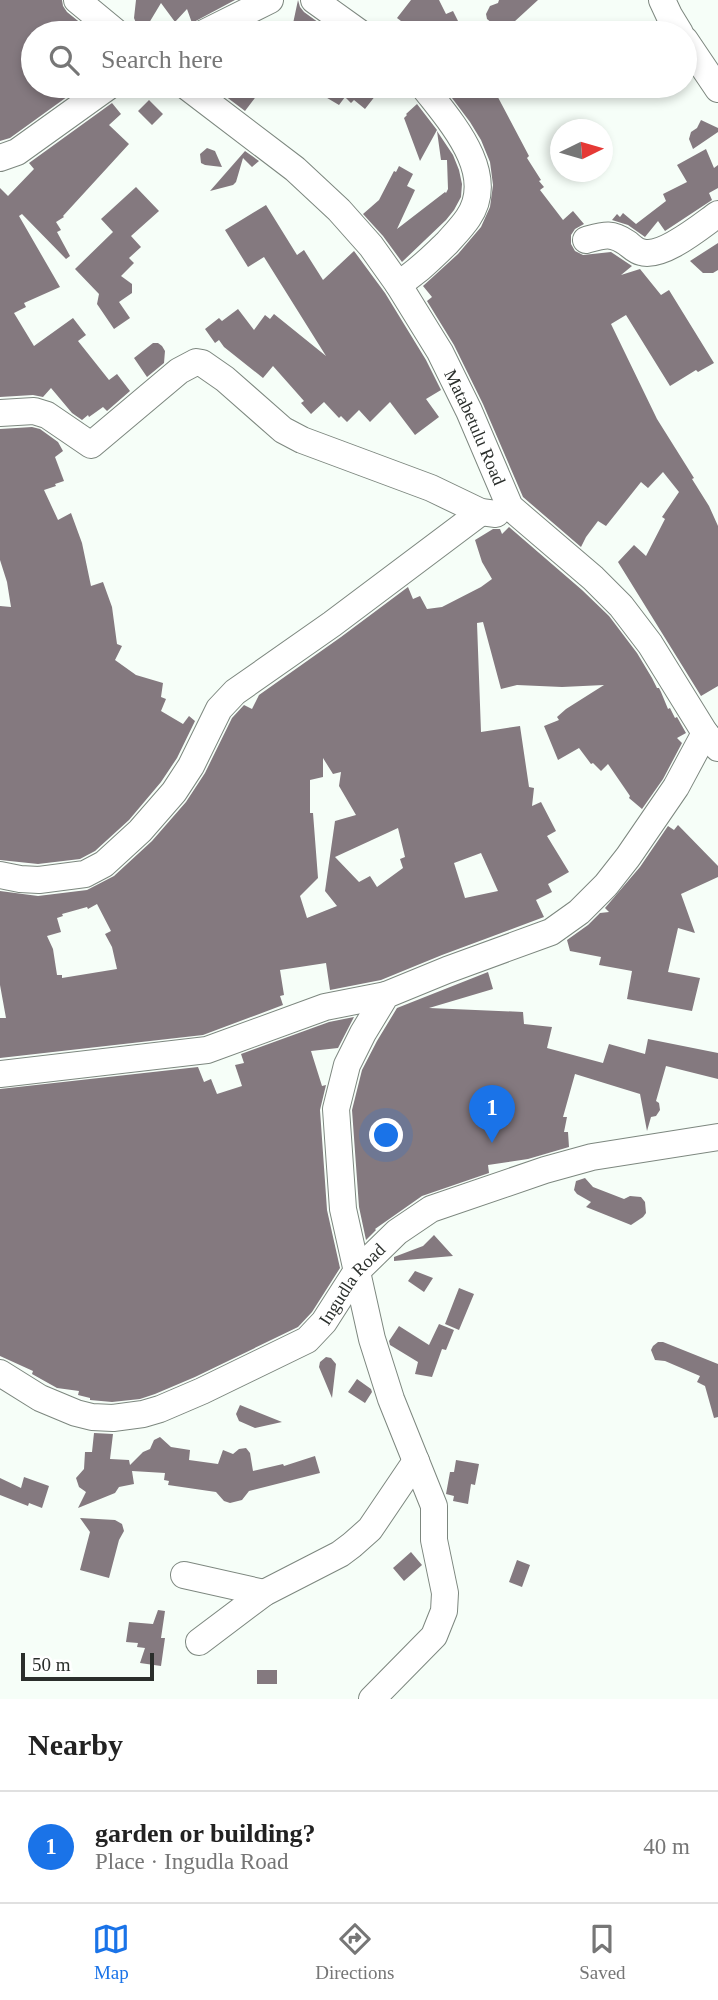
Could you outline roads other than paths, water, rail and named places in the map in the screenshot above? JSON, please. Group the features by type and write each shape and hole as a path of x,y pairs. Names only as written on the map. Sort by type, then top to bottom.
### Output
{"street":[{"path":"77,0 102,21"},
{"path":"228,21 270,0"},
{"path":"314,0 343,21"},
{"path":"662,0 672,21"},
{"path":"697,58 718,89"},
{"path":"0,158 17,152 92,98"},
{"name":"Matabetulu Road","path":"202,98 296,169 339,210 371,246 398,284 454,378 510,506 621,606 650,644 711,741"},
{"path":"398,284 415,274 449,240 469,217 476,199 478,179 465,144 432,98"},
{"path":"586,240 609,234 639,252 653,252 674,244 718,215"},
{"path":"0,413 34,411 47,415 91,444 179,371 196,362 202,363 225,379 283,430 302,440 431,488 481,512 498,514 510,506"},
{"path":"0,875 39,880 85,874 104,864 140,831 174,792 191,766 219,709 235,692 332,624 481,512"},
{"path":"0,1074 206,1050 325,1007 386,995 551,932 579,912 606,885 711,741"},
{"path":"372,1699 434,1636 444,1611 444,1586 434,1540 434,1506 391,1399 372,1339 343,1209 336,1110 347,1065 386,995"},
{"name":"Ingudla Road","path":"0,1373 40,1398 76,1413 113,1418 143,1414 202,1391 307,1340 324,1322 356,1272 397,1232 431,1209 592,1157 718,1138"},
{"path":"199,1642 264,1593 340,1554 362,1537 416,1461"},
{"path":"184,1575 264,1593"}],"place":[{"name":"garden or building?","path":"492,1143"}]}
